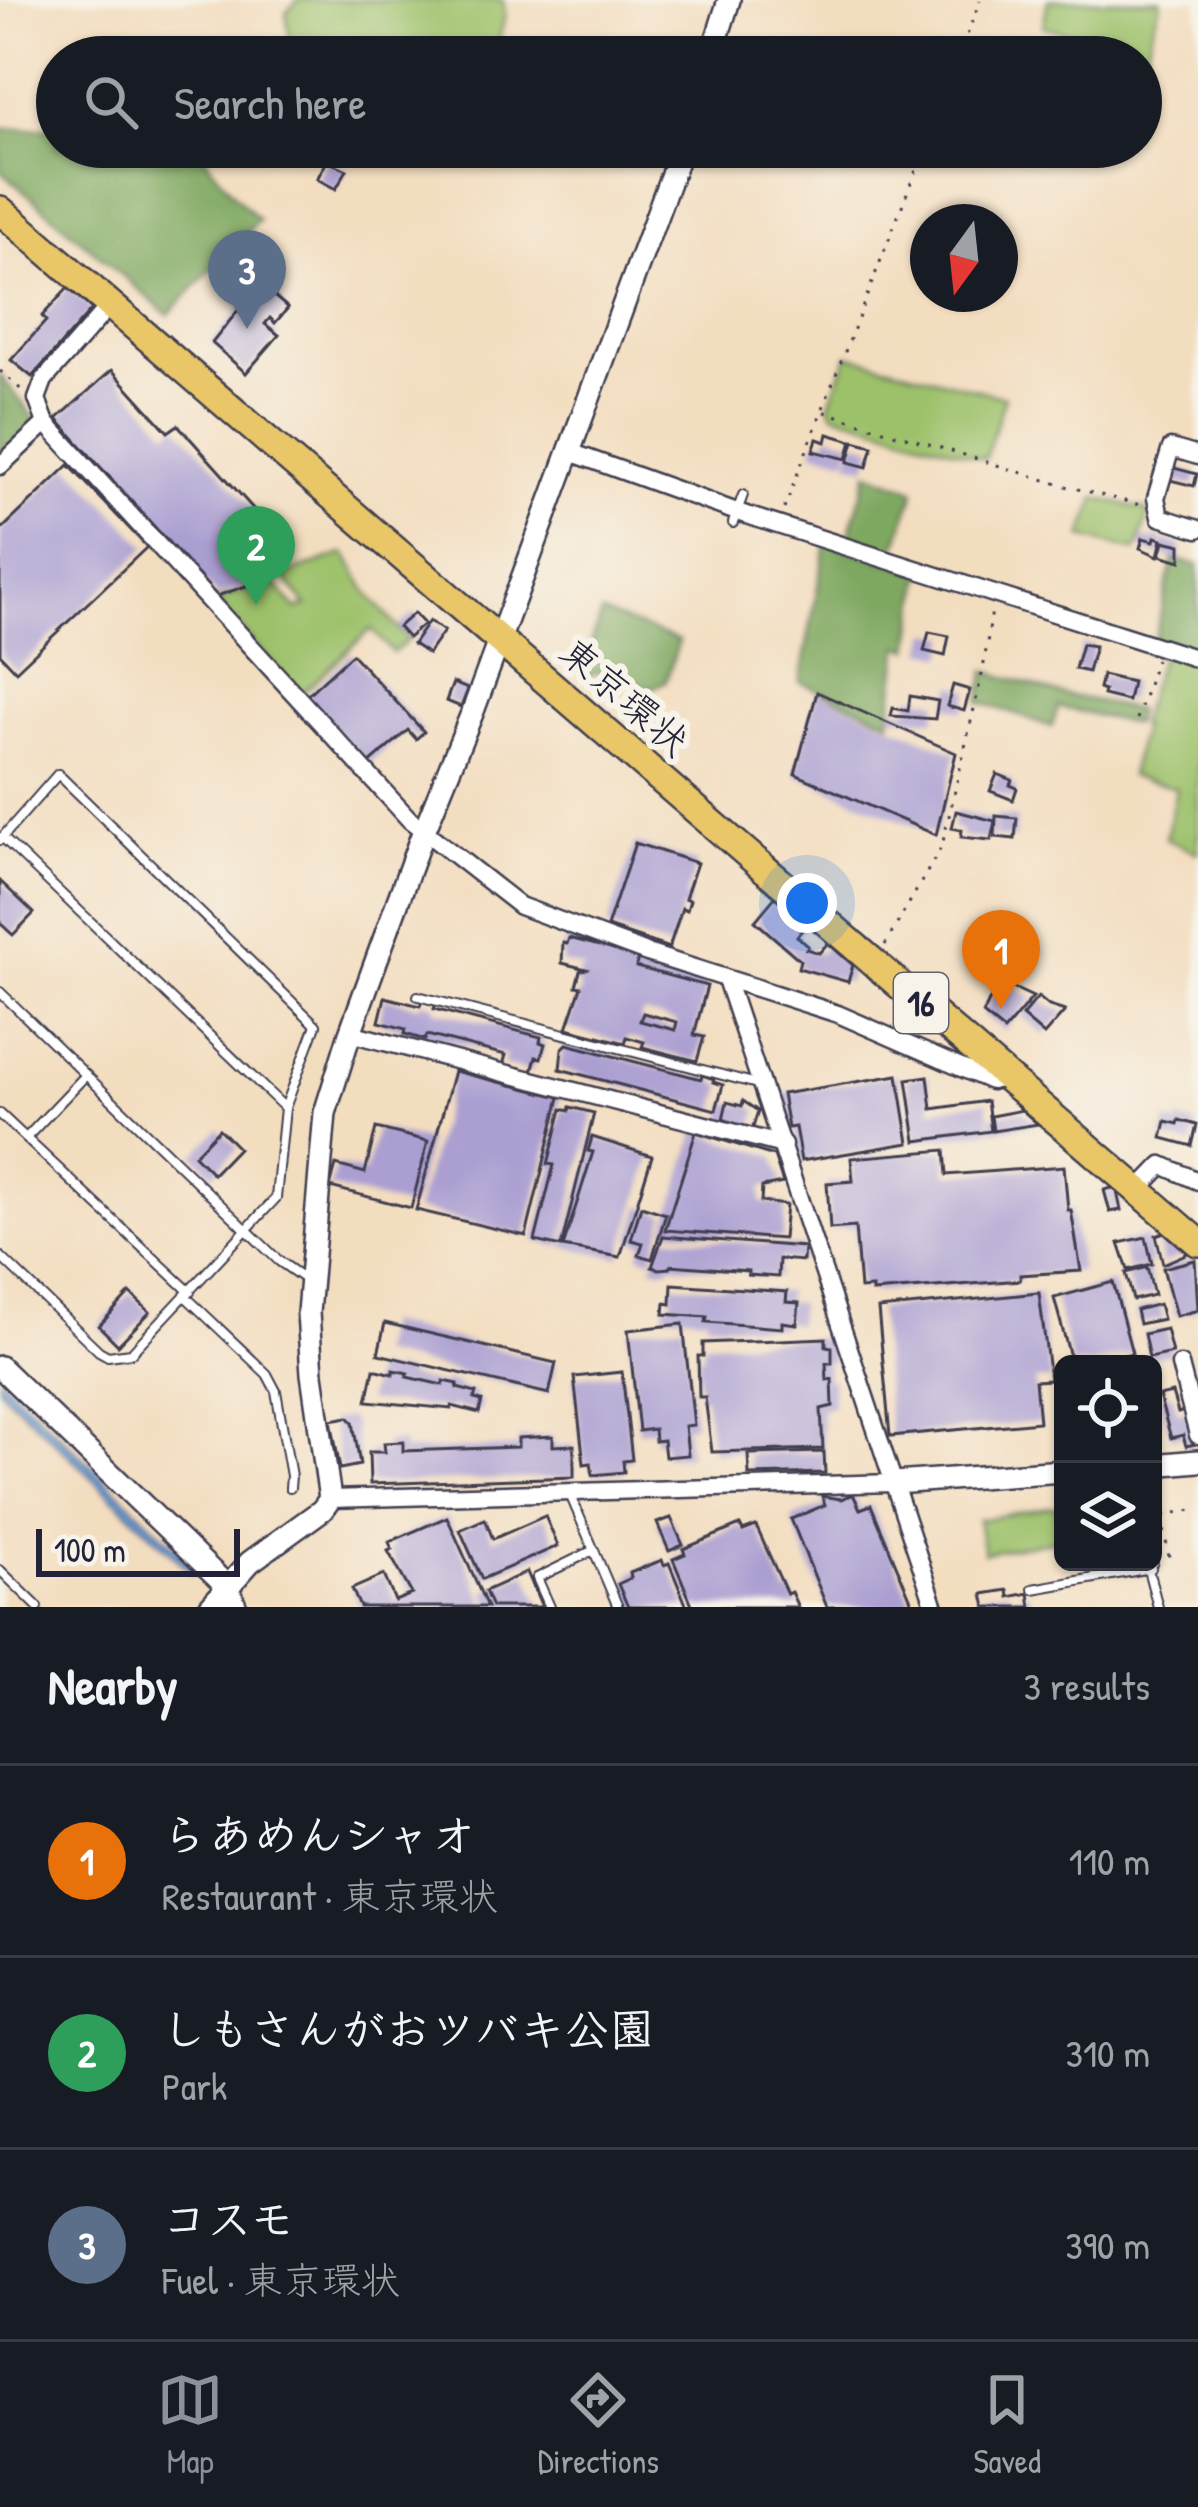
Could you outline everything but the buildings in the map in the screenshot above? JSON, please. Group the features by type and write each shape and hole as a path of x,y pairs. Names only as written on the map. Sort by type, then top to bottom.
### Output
{"highway":[{"name":"東京環状","path":"0,186 1007,1077 1144,1183 1198,1217"},
{"name":"東京環状","path":"0,210 884,947 1144,1183 1198,1242"}],"street":[{"path":"718,36 729,0"},
{"path":"210,1607 232,1596 250,1562 322,1510 330,1499 312,1374 310,1282 326,1113 350,1033 674,168"},
{"path":"110,304 44,380 37,399 46,423 425,833 520,906 838,1014 991,1081 1007,1077"},
{"path":"0,466 46,423"},
{"path":"1198,456 1171,448 1156,498 1157,509 1166,520 1198,530"},
{"path":"570,452 1198,659"},
{"path":"725,979 935,1607"},
{"path":"350,1033 783,1145"},
{"path":"1144,1183 1160,1166 1168,1165 1198,1180"},
{"path":"1180,1365 1198,1435"},
{"path":"0,1367 232,1596"},
{"path":"1162,1464 1198,1461"},
{"path":"330,1499 894,1483 1054,1472"}],"lane":[{"path":"0,1256 108,1356 131,1353 248,1231 279,1189 285,1108 316,1025 58,774 1,839 285,1108"},
{"path":"0,992 279,1261 310,1282"},
{"path":"418,996 762,1085"},
{"path":"26,1138 86,1075"},
{"path":"0,1114 267,1374 276,1391 290,1488"},
{"path":"569,1492 618,1607"},
{"path":"550,1607 537,1578 594,1550"},
{"path":"0,1570 38,1607"},
{"path":"1034,1589 1115,1571"},
{"path":"1152,1571 1158,1607"}],"path":[{"path":"967,36 980,0"},
{"path":"778,524 917,168"},
{"path":"0,371 16,388 37,399"},
{"path":"822,411 1058,484 1157,509"},
{"path":"884,947 942,846 983,670 994,591"},
{"path":"1137,718 1161,647"},
{"path":"1162,1515 1198,1509"}],"green space":[{"path":"298,0 503,0 505,16 500,36 289,36 286,13"},
{"path":"1048,0 1161,0 1151,36 1077,36 1043,26"},
{"path":"36,128 36,168 213,168 259,220 168,315 0,170 0,129"},
{"path":"848,355 1005,397 985,459 834,413 829,405"},
{"path":"0,375 36,420 0,455"},
{"path":"868,472 915,490 893,556 848,539"},
{"path":"1096,498 1149,514 1136,551 1082,537"},
{"path":"826,543 922,573 911,649 900,646 890,721 800,682"},
{"path":"345,553 370,596 408,640 393,653 371,629 301,694 216,601 272,580 296,609 307,606 283,576"},
{"path":"1173,560 1198,565 1198,654 1154,641"},
{"path":"602,613 679,641 666,681 652,688 615,673 588,676 581,671"},
{"path":"1162,652 1198,663 1198,853 1166,839 1176,788 1130,776 1142,726 1138,725"},
{"path":"986,671 1137,710 1133,724 1058,707 1052,727 980,702"},
{"path":"1054,1506 1054,1540 984,1553 978,1520"}],"water":[{"path":"0,1378 197,1568 192,1573 0,1389"}],"place":[{"name":"コスモ","path":"247,329"},
{"name":"しもさんがおツバキ公園","path":"256,605"},
{"name":"らあめんシャオ","path":"1001,1009"}]}
